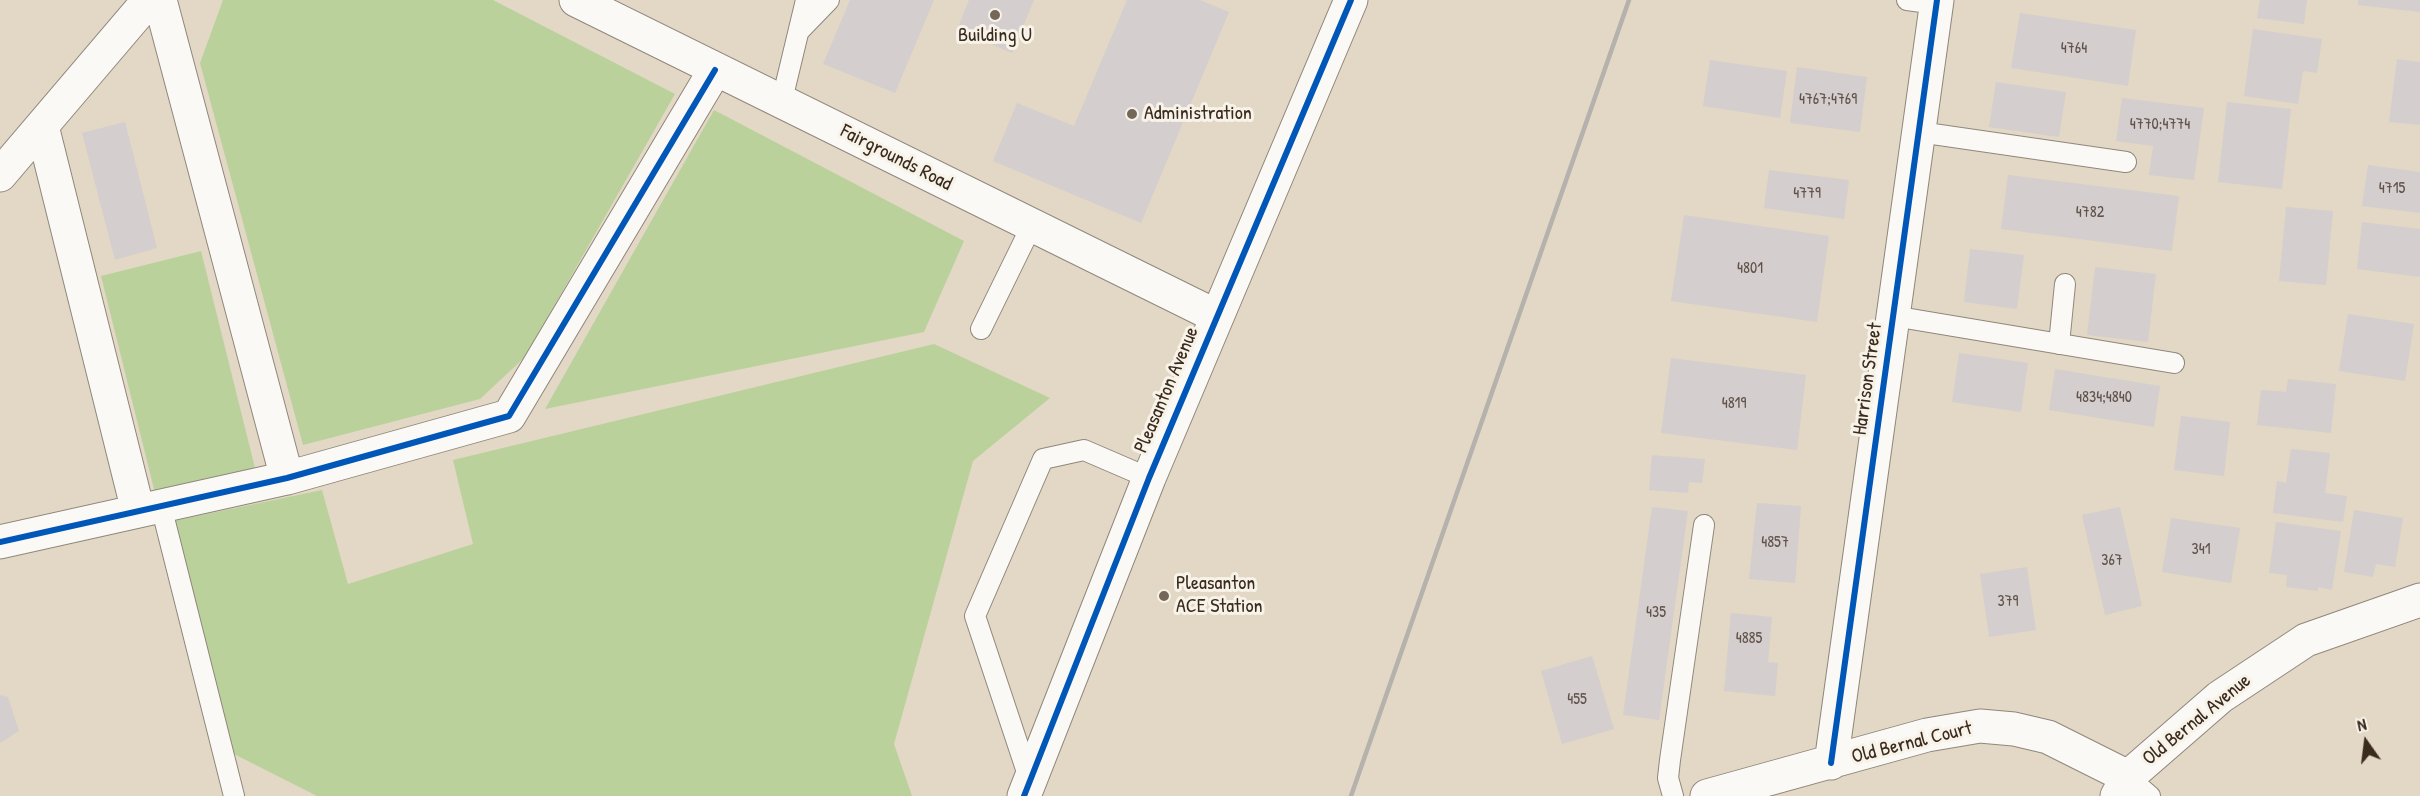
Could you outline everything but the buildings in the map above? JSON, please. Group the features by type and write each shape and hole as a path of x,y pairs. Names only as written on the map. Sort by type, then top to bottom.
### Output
{"street":[{"path":"0,175 149,0"},
{"path":"160,0 287,478"},
{"name":"Fairgrounds Road","path":"576,0 715,70 782,100 1031,227 1216,316"},
{"name":"Pleasanton Avenue","path":"1027,788 1149,478 1351,0"},
{"name":"Harrison Street","path":"1831,764 1919,132 1927,1"},
{"path":"0,542 287,478 509,416 715,70"},
{"path":"42,126 150,508"},
{"name":"Old Bernal Avenue","path":"2131,790 2220,697 2306,640 2420,600"},
{"name":"Old Bernal Court","path":"1707,796 1831,764 1927,735 1980,726 2014,729 2048,737 2131,790"}],"lane":[{"path":"782,100 806,0"},
{"path":"799,31 829,0"},
{"path":"1919,132 2126,162"},
{"path":"981,329 1031,227"},
{"path":"2059,344 2065,284"},
{"path":"1893,316 2174,363"},
{"path":"1027,788 975,616 1043,459 1084,450 1149,478"},
{"path":"150,508 234,796"},
{"path":"1672,796 1668,778 1670,760 1704,525"}],"green space":[{"path":"223,0 493,0 675,94 525,357 480,399 303,445 200,63"},
{"path":"714,110 964,241 924,332 545,409"},
{"path":"201,251 255,468 155,493 101,276"},
{"path":"934,344 1050,398 973,461 894,744 912,796 317,796 230,752 173,521 322,490 348,584 473,544 453,460"}],"railway":[{"path":"1351,796 1629,0"}],"cycle path":[{"path":"1024,796 1149,478 1351,0"},
{"path":"1831,763 1937,0"},
{"path":"0,542 287,478 509,416 715,70"}],"place":[{"name":"Building U","path":"995,15"},
{"name":"Administration","path":"1132,114"},
{"name":"Pleasanton ACE Station","path":"1164,596"}]}
